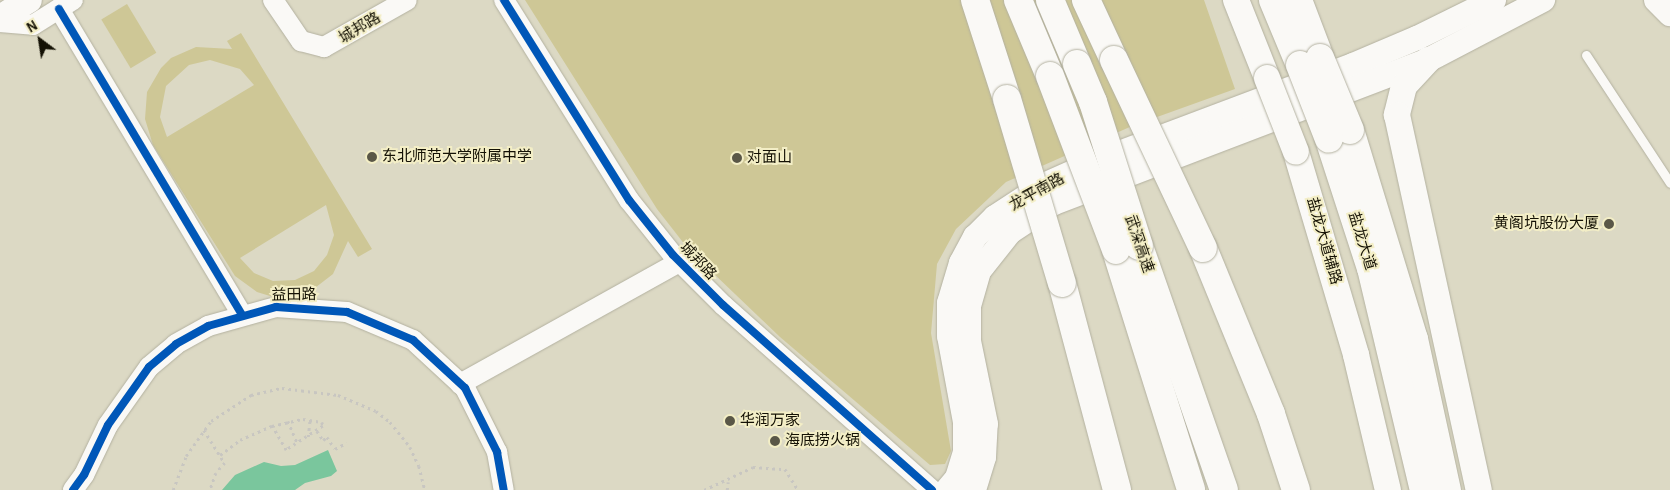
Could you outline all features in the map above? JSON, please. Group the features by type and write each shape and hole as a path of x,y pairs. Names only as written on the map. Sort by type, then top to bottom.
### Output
{"highway":[{"path":"975,0 1062,283 1117,490"},
{"name":"武深高速","path":"1018,0 1050,76 1128,248 1224,490"},
{"name":"武深高速","path":"1050,0 1093,102 1128,248 1191,490"},
{"path":"1086,0 1203,248 1271,414 1296,490"},
{"name":"盐龙大道","path":"1273,0 1310,62 1340,134 1414,339 1447,490"},
{"name":"盐龙大道","path":"1298,0 1310,62"},
{"name":"盐龙大道","path":"1340,134 1424,490"}],"main road":[{"path":"0,20 29,0"},
{"name":"盐龙大道辅路","path":"1236,0 1296,152 1356,355 1388,490"},
{"name":"龙平南路","path":"947,490 957,478 965,451 965,422 949,336 949,303 961,263 976,237 1011,205 1044,185 1098,162 1353,65 1417,38 1494,0"},
{"name":"龙平南路","path":"974,490 984,457 986,424 969,340 969,306 979,272 1010,232 1054,203 1105,181 1360,88 1428,60 1543,0"},
{"path":"1656,0 1670,13"},
{"path":"1662,0 1670,13"},
{"path":"1428,60 1404,86 1399,99 1399,124 1479,490"}],"street":[{"name":"城邦路","path":"273,0 301,41 324,46 407,0"},
{"name":"城邦路","path":"504,0 629,200 679,262 932,490"},
{"path":"0,20 33,25 66,5 242,315"},
{"path":"460,384 679,262"},
{"name":"益田路","path":"73,490 84,475 108,425 149,367 176,344 208,326 276,307 347,312 413,340 460,384 482,419 497,452 504,490"}],"lane":[{"path":"1586,55 1670,183"}],"path":[{"path":"173,490 186,456 204,429 236,403 266,390 299,388 338,395 376,411 390,422 410,447 419,466 425,490"},
{"path":"308,437 310,419"},
{"path":"220,455 244,438 272,426 288,421 310,419 324,424 317,431 286,450 272,426"},
{"path":"288,421 297,443"},
{"path":"204,429 225,463 216,473 210,490"},
{"path":"317,431 323,440 327,437 335,449 346,443"},
{"path":"704,490 728,481 753,467 785,469 798,490"},
{"path":"727,490 728,481"}],"shaded area":[{"path":"525,0 1204,0 1235,89 1132,126 1006,182 956,229 937,264 931,333 951,451 945,464 930,465 780,337 689,250 657,209"},
{"path":"127,4 156,53 131,68 101,19"},
{"path":"241,33 372,249 358,257 348,241 333,274 311,291 298,295 270,296 257,292 235,276 153,145 145,119 147,92 161,68 171,58 196,47 232,49 227,41","holes":["210,60 240,69 254,85 167,137 160,117 166,86 189,65","326,205 334,235 327,255 314,271 295,280 273,281 254,273 240,258"]},
{"path":"328,450 337,471 331,476 305,483 295,490 222,490 235,475 264,462 281,466 295,465"}],"cycle path":[{"path":"504,0 629,200 673,255 723,305 932,490"},
{"path":"59,9 242,315"},
{"path":"73,490 84,475 108,425 149,367 176,344 208,326 276,307 347,312 413,340 465,388 497,452 504,490"}],"place":[{"name":"东北师范大学附属中学","path":"372,157"},
{"name":"对面山","path":"737,158"},
{"name":"黄阁坑股份大厦","path":"1609,224"},
{"name":"华润万家","path":"730,421"},
{"name":"海底捞火锅","path":"775,441"}]}
